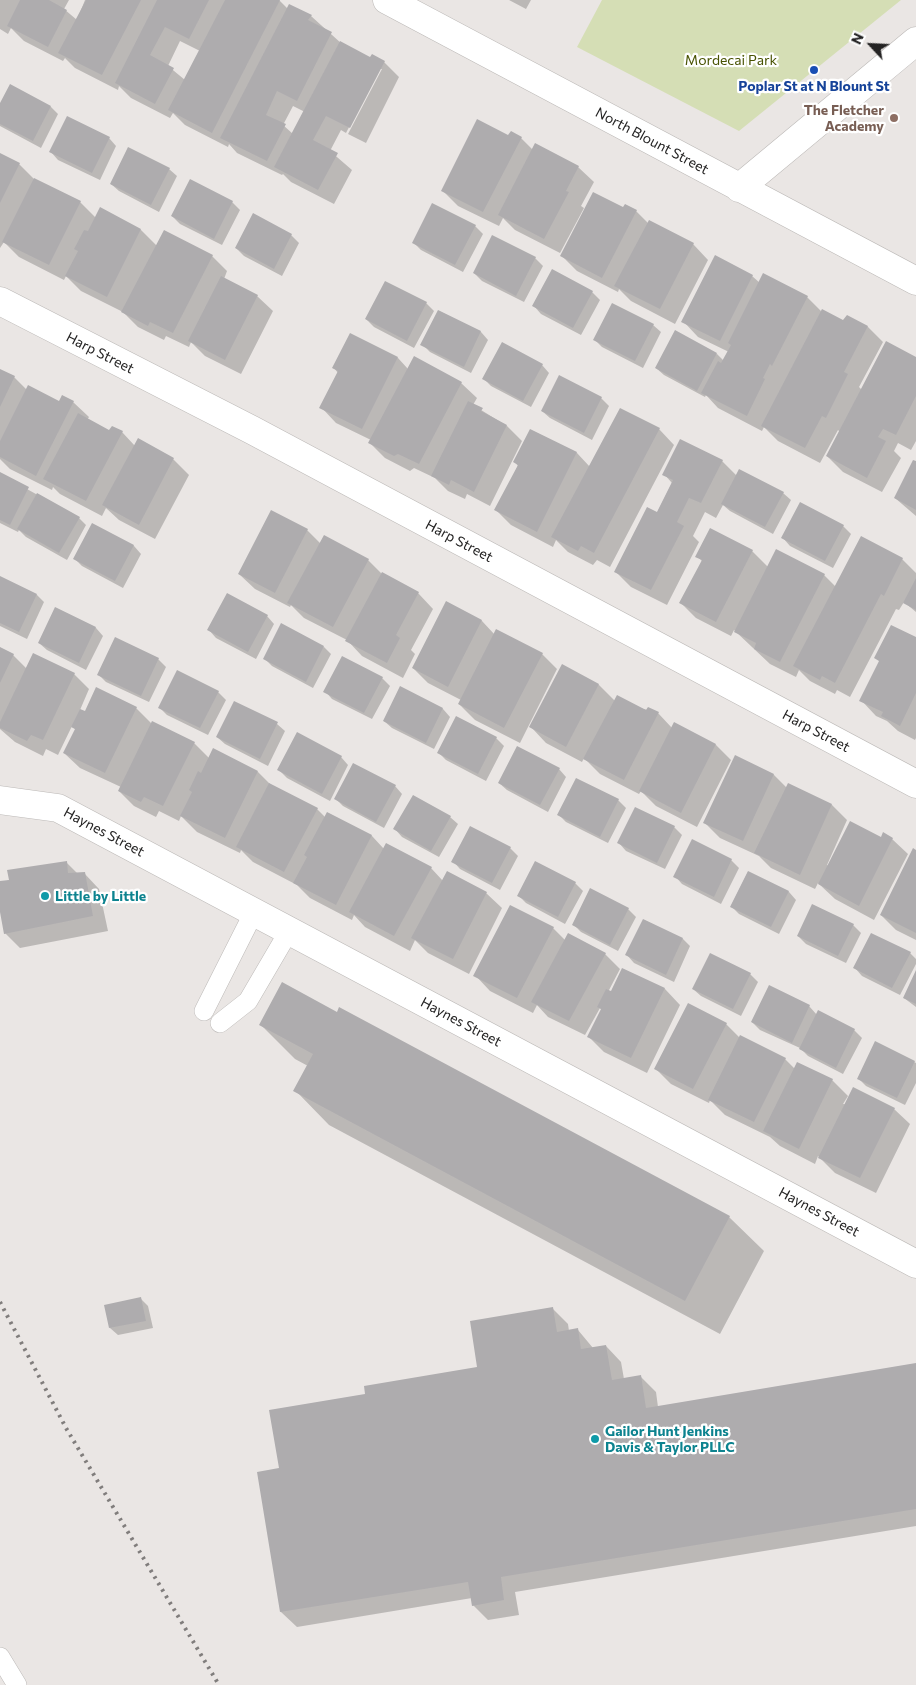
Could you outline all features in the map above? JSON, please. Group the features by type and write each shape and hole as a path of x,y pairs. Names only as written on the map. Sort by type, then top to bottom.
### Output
{"street":[{"name":"North Blount Street","path":"388,0 916,281"},
{"path":"740,188 916,41"},
{"name":"Harp Street","path":"0,301 252,430 916,784"},
{"name":"Haynes Street","path":"0,800 58,808 916,1264"}],"lane":[{"path":"204,1011 254,912"},
{"path":"220,1023 248,1001 289,931"},
{"path":"0,1657 17,1685"}],"green space":[{"name":"Mordecai Park","path":"602,0 901,0 739,131 577,47"}],"building":[{"path":"20,0 49,0 67,10 48,47 7,26"},
{"path":"86,0 141,0 102,75 58,53"},
{"path":"157,0 209,0 189,39 165,27 150,55 174,68 155,104 115,83"},
{"path":"225,0 280,0 212,133 168,110"},
{"path":"289,4 312,15 308,20 332,32 297,101 277,91 266,115 286,124 267,161 220,138"},
{"path":"340,41 370,57 372,54 385,61 350,128 326,116 313,140 338,153 318,190 274,167"},
{"path":"10,84 51,106 33,141 0,124 0,103"},
{"path":"67,116 110,137 92,173 49,152"},
{"path":"477,119 508,135 511,131 522,137 483,212 441,191"},
{"path":"535,143 579,166 566,191 569,192 544,239 498,215"},
{"path":"128,147 170,168 151,205 110,184"},
{"path":"0,153 20,163 0,203"},
{"path":"34,178 81,201 49,265 2,242"},
{"path":"190,179 233,201 214,239 171,216"},
{"path":"593,192 623,207 625,204 637,210 602,278 560,256"},
{"path":"432,203 476,225 455,265 412,243"},
{"path":"100,207 141,229 107,297 65,276 78,251 74,249 84,230 88,231"},
{"path":"253,213 292,234 274,269 235,248"},
{"path":"649,220 694,243 660,309 614,286"},
{"path":"164,230 213,255 173,333 150,322 148,326 121,312"},
{"path":"492,235 536,257 516,296 473,273"},
{"path":"715,255 753,275 720,341 681,322"},
{"path":"552,269 593,291 573,328 532,306"},
{"path":"763,273 808,296 772,366 770,364 747,416 701,393 718,361 721,363 731,345 728,343"},
{"path":"221,276 258,295 225,360 188,341"},
{"path":"385,281 427,302 407,341 365,319"},
{"path":"612,303 654,324 635,361 593,340"},
{"path":"822,309 843,320 847,315 868,326 844,372 848,374 826,418 822,416 805,448 761,426"},
{"path":"438,310 481,331 464,367 420,345"},
{"path":"675,330 717,353 697,391 655,368"},
{"path":"350,333 398,357 362,429 319,408 338,371 332,368"},
{"path":"886,341 916,357 916,396 896,435 883,429 878,437 886,441 867,478 826,456"},
{"path":"502,342 543,364 523,401 482,379"},
{"path":"414,356 462,382 419,464 398,454 394,456 368,443"},
{"path":"0,369 15,376 0,407"},
{"path":"559,375 602,397 584,433 541,411"},
{"path":"28,385 59,401 62,395 74,401 36,476 0,457 0,441"},
{"path":"468,401 483,408 481,411 507,425 474,492 451,480 449,485 431,476"},
{"path":"620,408 660,428 594,553 581,546 578,551 551,537"},
{"path":"78,413 109,430 112,426 123,431 86,501 43,479"},
{"path":"530,429 577,452 537,532 494,510 518,465 513,462"},
{"path":"138,438 174,458 139,525 102,505"},
{"path":"680,439 723,460 701,503 689,498 677,522 684,526 651,590 614,572 647,507 657,512 673,480 662,475"},
{"path":"913,460 916,461 916,510 894,498"},
{"path":"739,469 784,492 765,527 721,504"},
{"path":"0,472 29,487 10,525 0,520"},
{"path":"37,493 80,517 59,553 17,529"},
{"path":"800,502 844,525 825,561 781,538"},
{"path":"271,510 308,529 275,593 238,574"},
{"path":"92,523 134,545 115,581 73,559"},
{"path":"710,528 753,550 716,622 679,603 702,560 695,557"},
{"path":"324,535 369,559 333,627 287,603"},
{"path":"861,536 903,558 884,596 881,594 835,683 822,676 820,680 793,666"},
{"path":"776,549 825,574 780,662 754,649 756,643 734,632"},
{"path":"382,572 419,592 396,635 400,638 387,663 345,641"},
{"path":"0,576 37,594 19,632 0,623"},
{"path":"916,578 916,610 903,603"},
{"path":"227,593 268,615 248,652 207,630"},
{"path":"446,601 482,620 448,687 412,668"},
{"path":"55,607 96,627 79,663 38,643"},
{"path":"281,623 324,646 306,682 263,659"},
{"path":"891,625 916,637 916,693 900,726 881,716 883,712 859,701 879,661 874,658"},
{"path":"496,629 543,653 504,728 458,704"},
{"path":"115,637 159,658 141,696 97,675"},
{"path":"0,647 14,654 0,683"},
{"path":"33,653 75,673 43,740 31,735 27,741 0,728 0,722"},
{"path":"342,656 383,677 364,713 323,692"},
{"path":"562,664 599,684 566,747 529,727"},
{"path":"177,670 219,691 200,728 158,708"},
{"path":"400,686 443,708 426,743 383,721"},
{"path":"96,687 137,707 105,773 63,753 75,729 71,727 80,709 85,711"},
{"path":"617,695 646,710 648,707 659,712 624,780 583,759"},
{"path":"234,701 278,722 260,759 216,737"},
{"path":"456,716 497,737 478,774 437,753"},
{"path":"152,721 195,742 163,806 144,797 141,802 118,791"},
{"path":"674,722 716,744 681,813 639,791"},
{"path":"297,732 342,756 322,794 277,770"},
{"path":"517,746 560,768 540,805 498,783"},
{"path":"213,748 258,771 225,838 180,816 192,792 189,790 198,771 201,773"},
{"path":"735,755 774,774 743,841 703,823"},
{"path":"353,763 396,785 376,822 334,799"},
{"path":"576,778 619,799 600,837 557,815"},
{"path":"269,783 318,808 284,872 236,847"},
{"path":"788,783 832,804 800,875 754,853"},
{"path":"413,795 451,816 431,851 393,829"},
{"path":"635,807 675,826 657,863 617,843"},
{"path":"327,812 372,835 336,905 293,883 307,857 304,855"},
{"path":"850,821 881,837 883,832 893,838 859,906 818,884"},
{"path":"470,826 511,847 492,883 451,862"},
{"path":"692,839 732,859 714,897 673,877"},
{"path":"386,843 432,867 394,936 349,912"},
{"path":"913,848 916,850 916,933 880,915"},
{"name":"Little by Little","path":"67,861 68,873 85,872 93,916 4,934 0,912 0,881 9,880 7,870"},
{"path":"535,861 576,882 558,917 517,896"},
{"path":"447,871 487,892 453,959 411,938"},
{"path":"748,871 789,891 771,927 730,907"},
{"path":"590,888 629,908 610,945 572,925"},
{"path":"812,904 854,924 838,956 797,936"},
{"path":"510,905 554,927 517,998 473,976"},
{"path":"643,919 683,938 666,975 625,955"},
{"path":"568,933 606,953 569,1021 531,1002"},
{"path":"871,933 911,952 892,988 853,968"},
{"path":"710,953 751,973 733,1009 692,989"},
{"path":"622,968 665,988 631,1058 587,1037 601,1009 597,1007 606,989 611,991"},
{"path":"916,970 916,1004 903,998"},
{"path":"282,982 337,1012 339,1007 730,1216 685,1301 293,1091 313,1054 259,1025"},
{"path":"769,985 810,1005 792,1043 751,1022"},
{"path":"688,1003 727,1023 693,1089 654,1069"},
{"path":"818,1010 855,1029 836,1068 799,1049"},
{"path":"740,1035 786,1058 754,1122 708,1100"},
{"path":"875,1041 915,1061 897,1098 857,1079"},
{"path":"797,1062 833,1079 799,1149 763,1131"},
{"path":"853,1087 895,1108 860,1178 818,1158"},
{"path":"141,1297 146,1321 109,1328 104,1305"},
{"name":"Gailor Hunt Jenkins Davis & Taylor PLLC","path":"553,1307 557,1332 578,1328 581,1349 606,1345 612,1380 641,1375 646,1408 916,1363 916,1509 501,1577 504,1600 472,1606 468,1582 280,1612 257,1472 279,1468 269,1410 365,1394 364,1386 477,1367 470,1321"}],"railway":[{"path":"0,1302 66,1428 219,1685"}],"place":[{"name":"Poplar St at N Blount St","path":"814,70"},
{"name":"The Fletcher Academy","path":"894,118"},
{"name":"Little by Little","path":"45,896"},
{"name":"Gailor Hunt Jenkins Davis & Taylor PLLC","path":"595,1439"}]}
